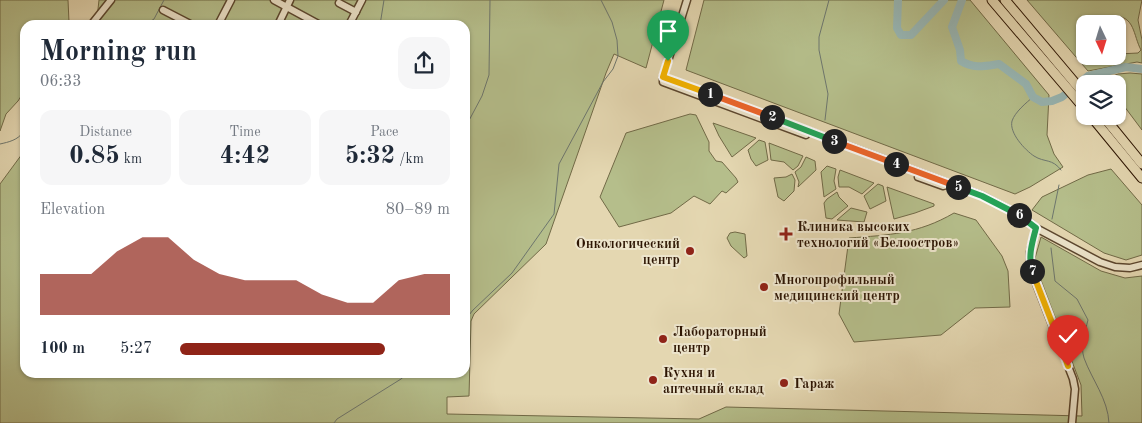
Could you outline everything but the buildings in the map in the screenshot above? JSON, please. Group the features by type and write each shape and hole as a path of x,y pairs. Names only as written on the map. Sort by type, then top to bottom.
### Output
{"highway":[{"path":"992,0 1076,87"},
{"path":"1005,0 1065,78 1076,96"},
{"path":"1098,125 1142,178"},
{"path":"1110,125 1142,164"}],"street":[{"path":"95,20 111,0"},
{"path":"221,20 231,0"},
{"path":"274,0 311,20"},
{"path":"280,20 290,0"},
{"path":"352,20 362,0"},
{"path":"687,0 663,82 943,186 950,184 982,196 1023,217 1036,228 1100,262 1115,267 1130,268 1142,265"},
{"path":"339,3 356,12"},
{"path":"163,10 182,20"},
{"path":"1036,228 1030,252 1030,262 1075,389 1072,423"}],"green space":[{"path":"0,0 68,0 69,20 20,20 20,98 6,114 0,131"},
{"path":"99,0 664,0 646,68 614,54 546,244 474,314 471,321 470,358 470,20 95,20"},
{"path":"704,0 970,0 1049,95 1047,135 1054,154 1063,167 1015,194 686,70"},
{"path":"1027,0 1142,0 1138,20 1142,40 1142,63 1126,64 1126,54 1138,53 1141,50 1132,27 1126,19 1126,15 1076,15 1076,57"},
{"path":"1083,65 1121,65 1088,71"},
{"path":"1142,74 1142,130 1126,109 1126,75 1116,75"},
{"path":"690,114 696,115 709,142 709,151 716,161 722,162 738,182 726,193 722,191 710,204 694,196 671,213 619,227 600,197 626,133"},
{"path":"713,123 756,138 732,157"},
{"path":"759,140 765,142 768,160 756,166 748,150"},
{"path":"769,143 803,156 798,166 793,170 784,162 771,160"},
{"path":"20,157 20,378 469,378 469,396 447,397 447,414 699,419 726,407 1082,416 1081,385 1034,262 1041,237 1101,271 1125,278 1142,276 1142,423 0,423 0,184"},
{"path":"806,157 815,161 816,170 798,187 799,182 795,172 801,167"},
{"path":"827,166 836,169 834,181 836,189 824,197 821,172"},
{"path":"1111,169 1142,205 1142,255 1126,260 1104,253 1032,210 1042,197 1088,175"},
{"path":"840,170 874,183 862,194 849,187 839,187 838,177"},
{"path":"792,174 795,180 794,191 784,201 778,197 774,178 786,177"},
{"path":"878,184 883,186 886,201 870,209 864,196"},
{"path":"887,187 934,204 934,206 894,219"},
{"path":"837,192 839,197 848,206 832,219 826,218 824,203"},
{"path":"851,208 867,212 864,222 837,220"},
{"path":"954,213 976,220 1002,256 1008,271 1010,307 975,308 941,335 854,342 839,314 849,238 916,229"},
{"path":"730,233 745,234 747,256 744,258 731,246 727,238"}],"waterway":[{"path":"152,20 164,0"},
{"path":"381,20 384,0"},
{"path":"470,119 482,96 489,75 490,0"},
{"path":"470,314 512,273 554,214 559,164 603,82 613,69 618,56 617,40 612,22 601,0"},
{"path":"825,120 828,94 819,50 819,37 829,0"},
{"path":"898,0 897,28 901,35 911,35 944,0"},
{"path":"962,0 952,27 960,50 961,61 975,66 999,64 1026,84 1033,97 1042,102 1062,97 1088,76 1126,67 1142,69"},
{"path":"1033,97 1013,118 1013,131 1030,153 1055,164 1061,170"},
{"path":"0,144 20,136"},
{"path":"1052,219 1059,185"},
{"path":"1051,248 1055,281 1077,299 1088,320 1083,339 1084,358 1106,406 1109,423"},
{"path":"334,423 337,419 402,378"}],"place":[{"name":"Клиника высоких технологий «Белоостров»","path":"786,234"},
{"name":"Онкологический центр","path":"690,251"},
{"name":"Многопрофильный медицинский центр","path":"764,287"},
{"name":"Лабораторный центр","path":"663,339"},
{"name":"Кухня и аптечный склад","path":"653,380"},
{"name":"Гараж","path":"784,383"}],"route":[{"path":"668,61 663,77 982,196 1023,217 1036,228 1030,252 1030,262 1037,286 1068,366"}]}
